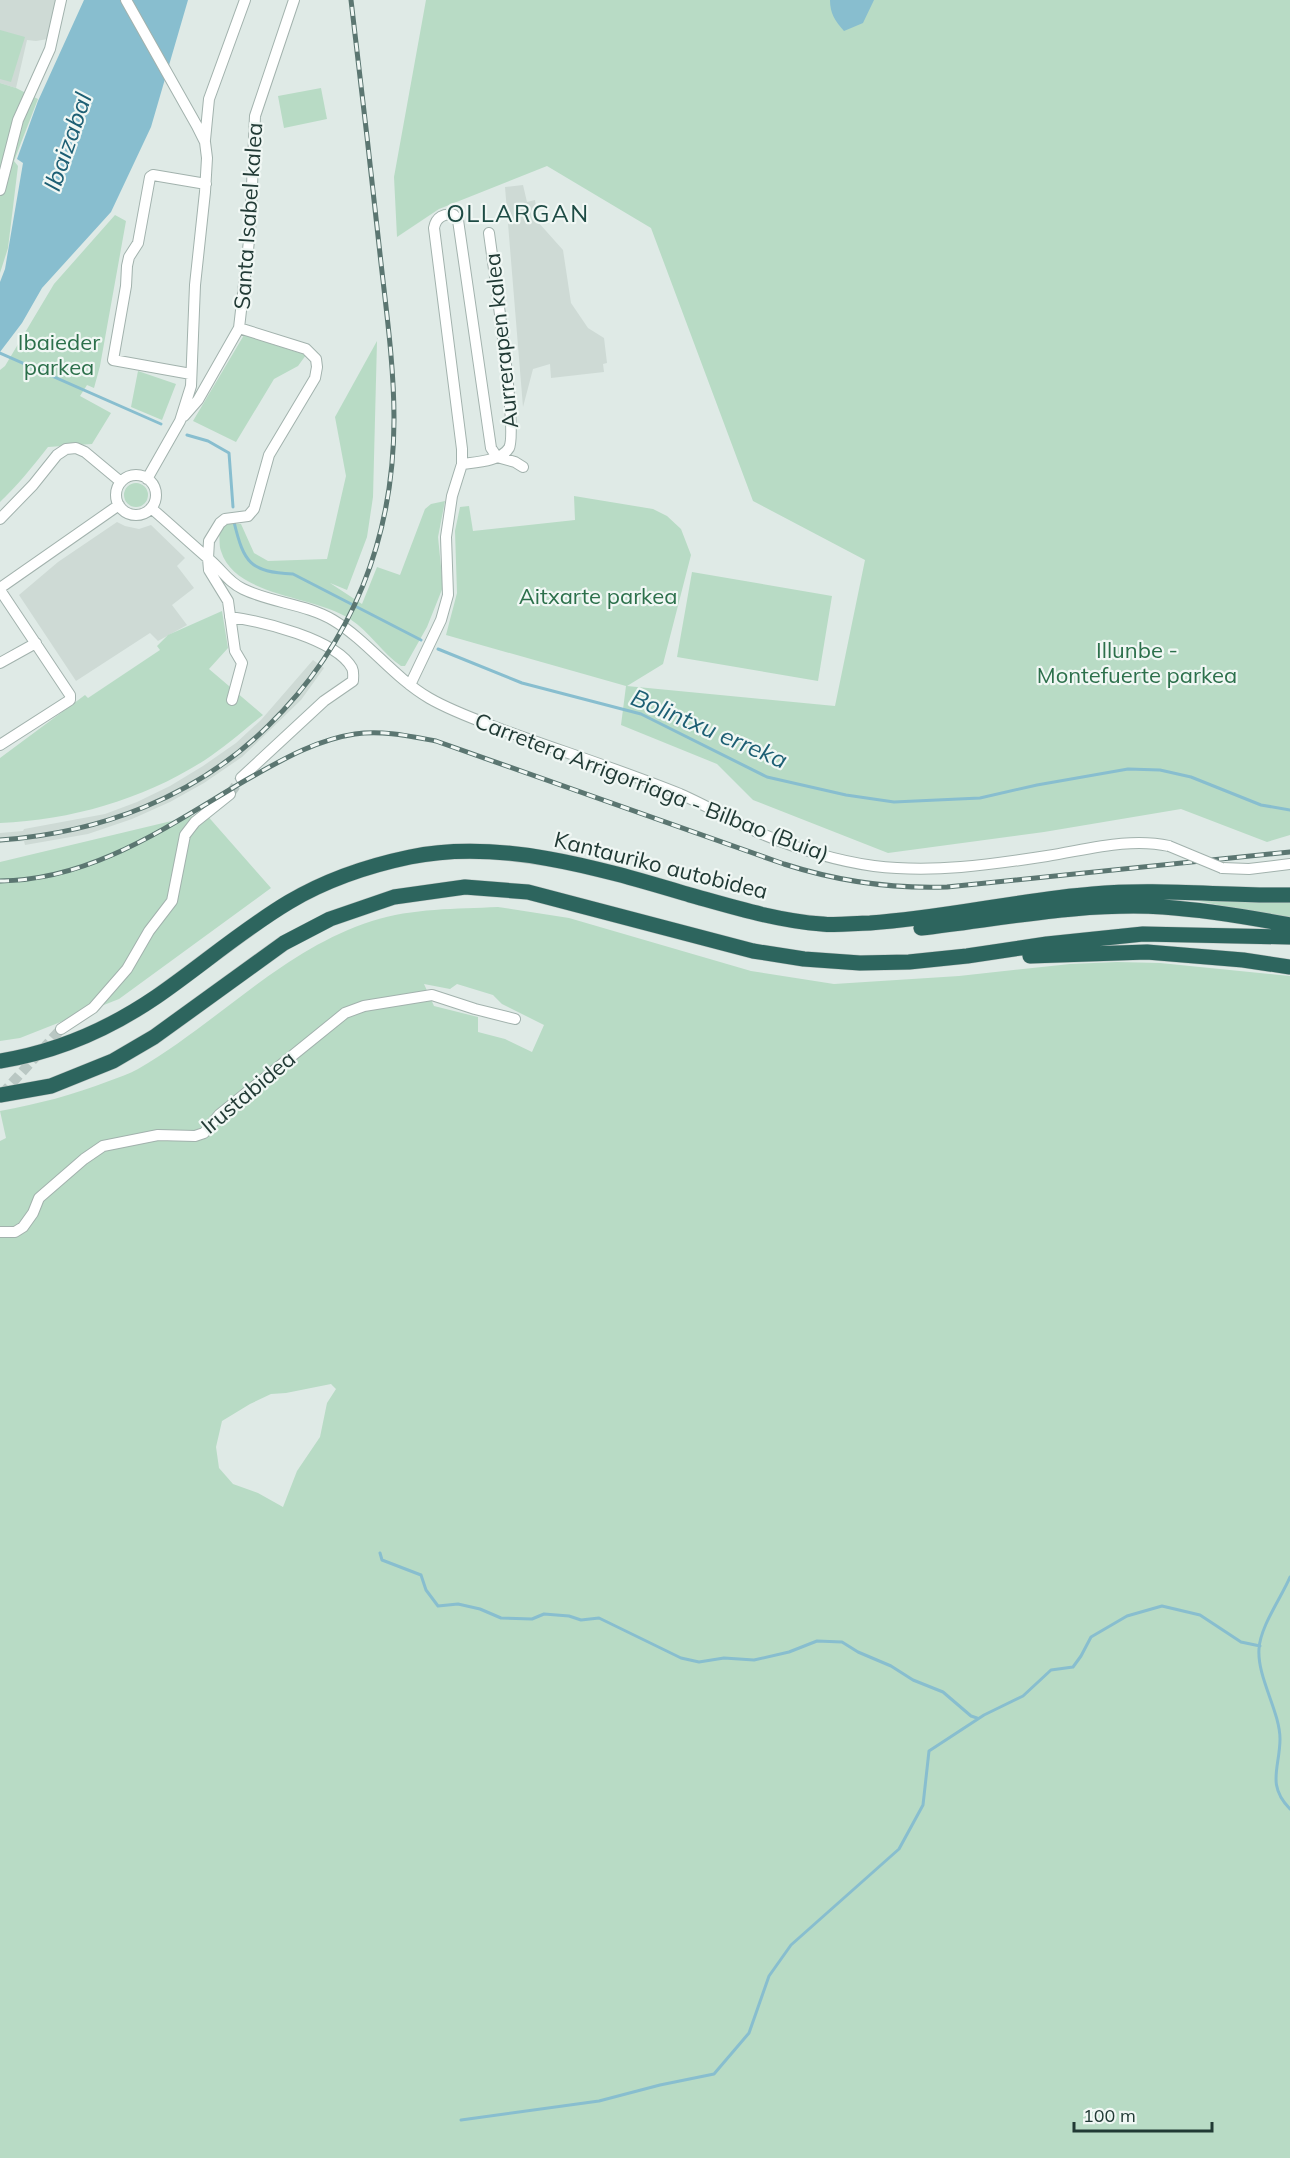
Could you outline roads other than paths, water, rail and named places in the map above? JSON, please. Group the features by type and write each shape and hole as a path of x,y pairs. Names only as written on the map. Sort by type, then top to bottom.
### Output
{"highway":[{"name":"Kantauriko autobidea","path":"0,1061 65,1045 103,1028 159,995 253,925 319,886 382,864 445,851 479,851 554,860 622,875 739,909 825,925 915,919 1093,894 1166,892 1290,895"},
{"path":"0,1095 51,1086 113,1061 154,1037 284,943 330,919 394,897 465,887 528,892 753,951 804,959 870,963 967,957 1147,952 1243,960 1290,968"},
{"path":"825,925 866,930 912,929 1094,908 1162,907 1290,925"},
{"path":"967,957 1047,944 1143,934 1290,937"}],"street":[{"path":"0,190 18,120 50,49 61,0"},
{"name":"Santa Isabel kalea","path":"126,0 205,141 206,184 195,285 191,386 180,421"},
{"path":"205,141 209,99 245,0"},
{"name":"Santa Isabel kalea","path":"147,479 180,421 198,400 239,328 250,232 255,116 294,0"},
{"path":"188,109 201,108 209,99"},
{"name":"Santa Isabel kalea","path":"191,374 113,360 126,286 127,266 129,257 138,243 150,177 153,175 206,184"},
{"path":"410,685 441,620 448,595 446,537 452,496 462,464 434,228 438,219 449,214 454,215 458,220 491,448 497,457"},
{"name":"Aurrerapen kalea","path":"489,233 511,409 511,441 508,449 497,457"},
{"path":"232,700 242,663 235,651 228,601 208,570 209,541 214,531 225,519 248,516 254,509 269,455 315,378 317,368 316,358 306,349 239,328"},
{"path":"0,519 33,485 57,455 66,449 76,448 85,452 121,482"},
{"path":"462,464 497,457 523,467"},
{"path":"131,476 142,476 147,479 155,489 154,503 151,508 134,515 123,510 116,493 121,482 131,476"},
{"path":"0,745 70,700 70,695 0,589 119,505"},
{"name":"Carretera Arrigorriaga - Bilbao (Buia)","path":"151,508 208,558 226,578 245,590 303,608 339,624 427,697 456,711 683,796 747,827 797,847 845,860 906,869 962,868 1127,843 1155,843 1169,846 1222,868 1249,869 1290,864"},
{"path":"194,546 209,541"},
{"path":"230,617 251,620 319,641 345,659 353,670 353,681 349,686 324,701 241,778"},
{"path":"0,663 36,643"},
{"path":"61,1029 93,1008 127,969 149,931 172,901 185,835 195,822 230,794"},
{"name":"Irustabidea","path":"0,1232 15,1232 23,1227 33,1213 39,1198 84,1159 103,1146 158,1135 195,1136 204,1133 219,1115 345,1013 364,1006 432,995 475,1009 515,1018"}],"water":[{"name":"Ibaizabal","path":"84,0 188,0 151,127 111,212 42,288 22,323 0,352 0,282 5,269 23,163 17,159 38,101"},
{"path":"830,0 874,0 863,23 844,31 834,17"}],"waterway":[{"path":"0,353 161,424"},
{"path":"187,435 208,441 229,453 233,507"},
{"path":"234,522 241,547 251,563 267,571 293,574 421,640"},
{"name":"Bolintxu erreka","path":"438,649 522,683 641,714 767,777 846,795 894,802 980,798 1128,769 1160,770 1191,777 1261,805 1290,810"},
{"path":"380,1553 382,1560 421,1575 426,1590 438,1606 458,1604 480,1609 501,1618 532,1619 544,1614 569,1616 581,1620 599,1618 681,1658 699,1662 724,1658 754,1660 789,1652 817,1641 842,1642 858,1652 891,1666 913,1680 943,1692 971,1716 977,1718"},
{"path":"1290,1577 1263,1631 1259,1649 1261,1671 1279,1729 1276,1784 1278,1792 1290,1809"},
{"path":"461,2120 599,2101 714,2074 749,2033 769,1976 791,1945 899,1849 923,1805 929,1751 984,1715 1023,1696 1051,1670 1073,1667 1091,1637 1127,1616 1162,1606 1200,1615 1241,1642 1260,1646"}],"tunnel":[{"path":"230,794 241,778"},
{"path":"2,1094 61,1029"}],"railway":[{"path":"0,840 37,836 110,820 144,807 210,773 268,726 298,694 324,660 363,586 377,546 386,505 392,463 394,398 387,316 351,0"},
{"path":"0,881 34,878 98,861 158,832 298,752 340,737 375,733 436,741 784,864 864,883 905,887 947,887 1290,852"}],"district":[{"name":"OLLARGAN","path":"518,214"}],"park label":[{"name":"Ibaieder parkea","path":"59,354"},
{"name":"Aitxarte parkea","path":"598,596"},
{"name":"Illunbe - Montefuerte parkea","path":"1137,662"}]}
